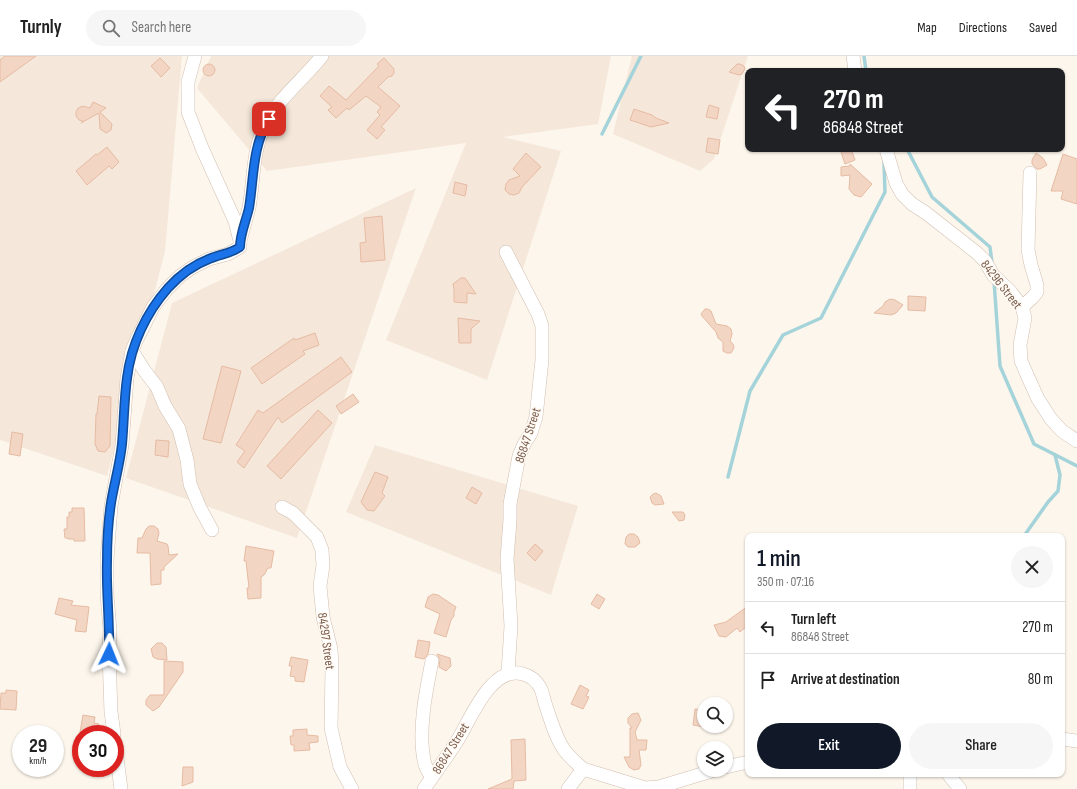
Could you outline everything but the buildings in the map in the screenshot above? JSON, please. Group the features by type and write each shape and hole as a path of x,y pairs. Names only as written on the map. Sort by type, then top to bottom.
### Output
{"street":[{"path":"113,725 109,654 110,630 107,595 107,560 111,506 122,445 127,378 132,351 153,307 167,289 180,276 193,266 234,251 240,247 235,221 202,148 188,112 188,82 195,56"},
{"path":"240,241 249,207 254,162 264,126 285,95 322,56"},
{"path":"853,56 855,68"},
{"name":"84296 Street","path":"887,152 896,183 902,194 912,204 926,213 977,253 985,261 993,275 1010,291 1022,307 1025,318 1020,346 1021,361 1038,399 1051,419 1062,431 1077,441"},
{"path":"1022,307 1033,297 1038,285 1031,265 1028,250 1030,173"},
{"name":"86847 Street","path":"424,789 458,740 471,714 482,697 492,685 508,673 511,626 506,559 510,504 519,456 531,433 536,417 539,392 542,326 538,314 506,252"},
{"path":"132,351 144,370 158,387 166,406 179,429 187,460 190,484 200,508 212,530"},
{"name":"84297 Street","path":"282,507 293,514 317,537 322,550 323,565 320,586 323,617 331,649 332,668 331,728 340,768 352,789"},
{"path":"432,661 422,733 424,761 426,769 432,777"},
{"path":"508,673 520,673 527,675 536,681 541,689 547,711 565,751 582,769 645,788 659,787 697,775"},
{"path":"1065,739 1077,741"},
{"path":"733,765 745,763"},
{"path":"568,789 582,769"},
{"path":"119,777 121,789"},
{"path":"910,777 910,789"},
{"path":"950,777 960,789"}],"shaded area":[{"path":"0,56 182,56 165,251 107,476 0,440"},
{"path":"211,56 611,56 598,124 503,137 561,151 487,380 386,340 466,143 267,171 197,88"},
{"path":"632,56 748,56 714,159 700,171 613,134"},
{"path":"416,188 297,538 126,478 172,303"},
{"path":"375,445 578,506 551,595 346,512"}],"waterway":[{"path":"602,134 641,56"},
{"path":"864,56 866,68"},
{"path":"909,152 932,197 990,247 992,263"},
{"path":"728,477 750,391 783,335 821,318 885,192 884,162"},
{"path":"994,281 1000,366 1034,444 1077,466"},
{"path":"1026,533 1048,502 1058,491 1060,475 1055,455"}],"route":[{"path":"109,654 110,630 107,595 107,560 111,506 122,445 127,378 132,351 153,307 167,289 180,276 193,266 220,255 228,254 240,247 240,241 249,207 254,162 264,126 269,119"}]}
